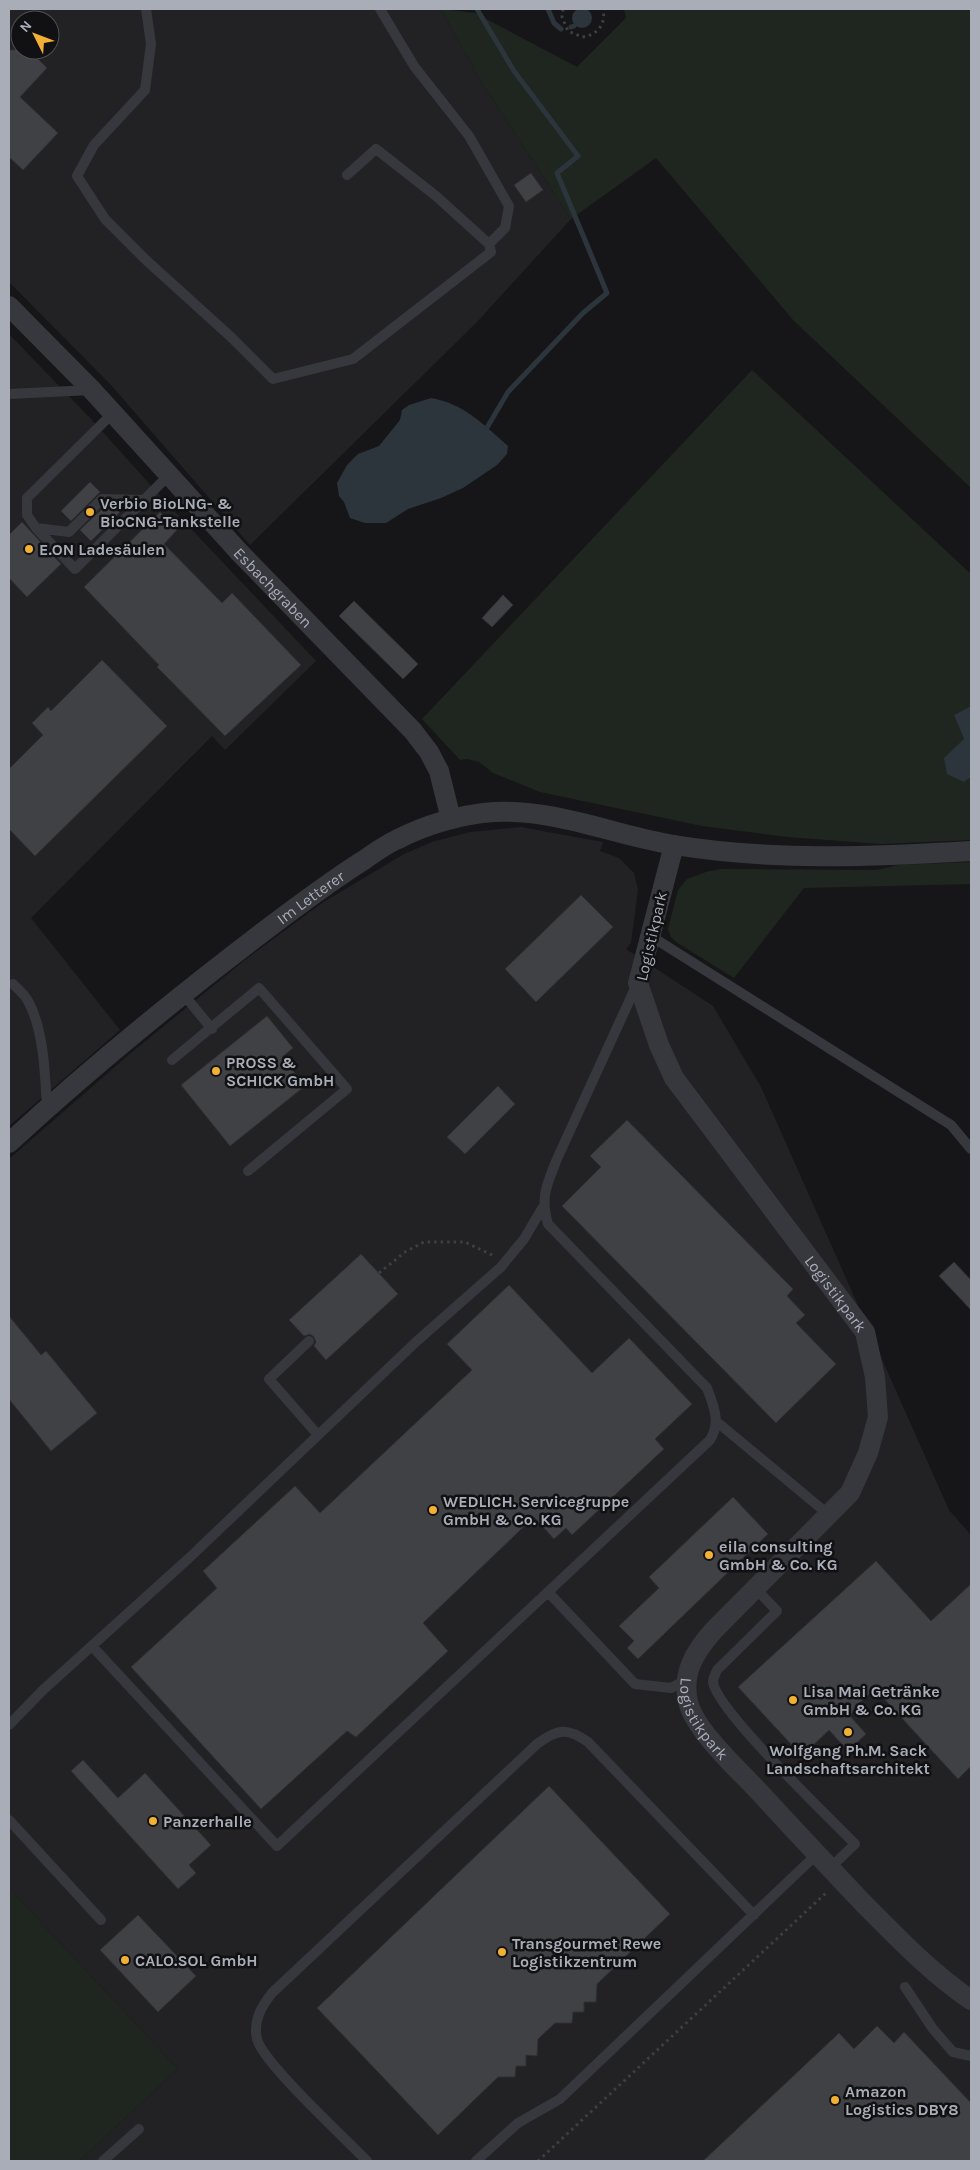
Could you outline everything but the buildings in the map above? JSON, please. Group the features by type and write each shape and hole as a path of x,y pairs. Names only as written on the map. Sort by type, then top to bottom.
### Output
{"street":[{"name":"Esbachgraben","path":"9,306 92,390 240,552 413,731 429,752 439,771 451,819"},
{"name":"Im Letterer","path":"9,1143 47,1107 279,920 356,865 396,840 451,819 491,812 518,812 560,817 674,845"},
{"path":"674,845 780,857 889,856 971,851"},
{"name":"Logistikpark","path":"674,845 638,983 650,1022 674,1078 865,1332 875,1376 878,1417 868,1453 850,1493 700,1646 689,1667 686,1680 689,1705 701,1728 829,1867 917,1957 949,1985 971,2000"}],"lane":[{"path":"146,9 151,44 145,90 94,145 77,176 105,219 146,260 231,336 273,379 353,359 491,252 489,244 436,196 376,149 347,175"},
{"path":"380,9 414,66 469,136 508,206 505,228 489,244"},
{"path":"9,394 92,390"},
{"path":"114,414 27,498 27,515 36,528 75,569 170,474"},
{"path":"36,528 69,532 102,500 145,500"},
{"path":"649,935 951,1125 971,1148"},
{"path":"9,1724 188,1559 417,1341 506,1260 524,1239 543,1207 546,1187 557,1159 638,983"},
{"path":"13,984 28,1000 38,1029 45,1070 47,1107"},
{"path":"172,1060 212,1029 259,988 347,1089 248,1171"},
{"path":"184,995 212,1029"},
{"path":"92,1646 277,1846 710,1440 715,1432 717,1422 707,1388 548,1224 543,1207"},
{"path":"309,1341 270,1379 318,1435"},
{"path":"717,1422 829,1515"},
{"path":"476,2161 518,2123 560,2099 754,1915 829,1867 855,1844 766,1753 732,1715 718,1694 713,1681 717,1670 777,1611 756,1589"},
{"path":"548,1592 635,1684 671,1688 686,1680"},
{"path":"367,2161 271,2062 257,2039 256,2025 258,2013 272,1993 537,1744 549,1735 561,1731 571,1732 588,1742 754,1915"},
{"path":"9,1820 101,1920"},
{"path":"905,1987 932,2029 953,2052 971,2056"},
{"path":"103,2161 139,2129"}],"path":[{"path":"564,9 562,17 568,31 575,36 582,37 597,32 602,25 603,9"},
{"path":"379,1273 405,1252 424,1242 465,1242 484,1252 506,1260"},
{"path":"538,2161 829,1867"}],"shaded area":[{"path":"578,8 586,8 592,14 592,22 586,28 578,28 572,22 572,14"},
{"path":"9,9 441,9 480,80 571,219 477,322 250,545 111,385 9,282"},
{"path":"441,9 475,13 577,67 626,18 624,9 971,9 971,488 793,320 656,158 571,219 480,80"},
{"path":"9,334 92,420 163,499 316,661 225,750 212,736 31,918 120,1030 9,1126"},
{"path":"752,370 971,574 971,706 954,715 964,739 964,782 971,777 971,840 881,844 787,837 702,826 540,792 493,773 479,762 467,759 460,760 422,719"},
{"path":"431,398 453,405 472,416 508,446 507,454 497,465 463,488 408,509 386,523 365,523 350,518 344,502 339,496 337,483 347,465 358,454 379,446 400,420 402,410 409,405"},
{"path":"971,706 971,777 964,782 947,774 944,758 964,739 954,715"},
{"path":"521,827 603,842 600,851 619,858 634,873 638,890 631,943 626,949 713,1006 761,1087 949,1510 971,1535 971,2161 79,2161 178,2069 9,1888 9,1159 132,1052 245,960 322,903 404,854 432,842 470,832"},
{"path":"971,862 971,884 804,888 734,978 676,942 671,937 668,929 678,890 687,879 706,872 721,869 877,870 898,865"},
{"path":"9,1888 178,2069 79,2161 9,2161"}],"waterway":[{"path":"477,9 514,71 578,156 557,173 607,293 583,313 508,392 485,431"},
{"path":"548,9 554,23 561,29"}],"place":[{"name":"Verbio BioLNG- & BioCNG-Tankstelle","path":"90,512"},
{"name":"E.ON Ladesäulen","path":"29,549"},
{"name":"PROSS & SCHICK GmbH","path":"216,1071"},
{"name":"WEDLICH. Servicegruppe GmbH & Co. KG","path":"433,1510"},
{"name":"eila consulting GmbH & Co. KG","path":"709,1555"},
{"name":"Lisa Mai Getränke GmbH & Co. KG","path":"793,1700"},
{"name":"Wolfgang Ph.M. Sack Landschaftsarchitekt","path":"848,1732"},
{"name":"Panzerhalle","path":"153,1821"},
{"name":"Transgourmet Rewe Logistikzentrum","path":"502,1952"},
{"name":"CALO.SOL GmbH","path":"125,1960"},
{"name":"Amazon Logistics DBY8","path":"835,2100"}]}
